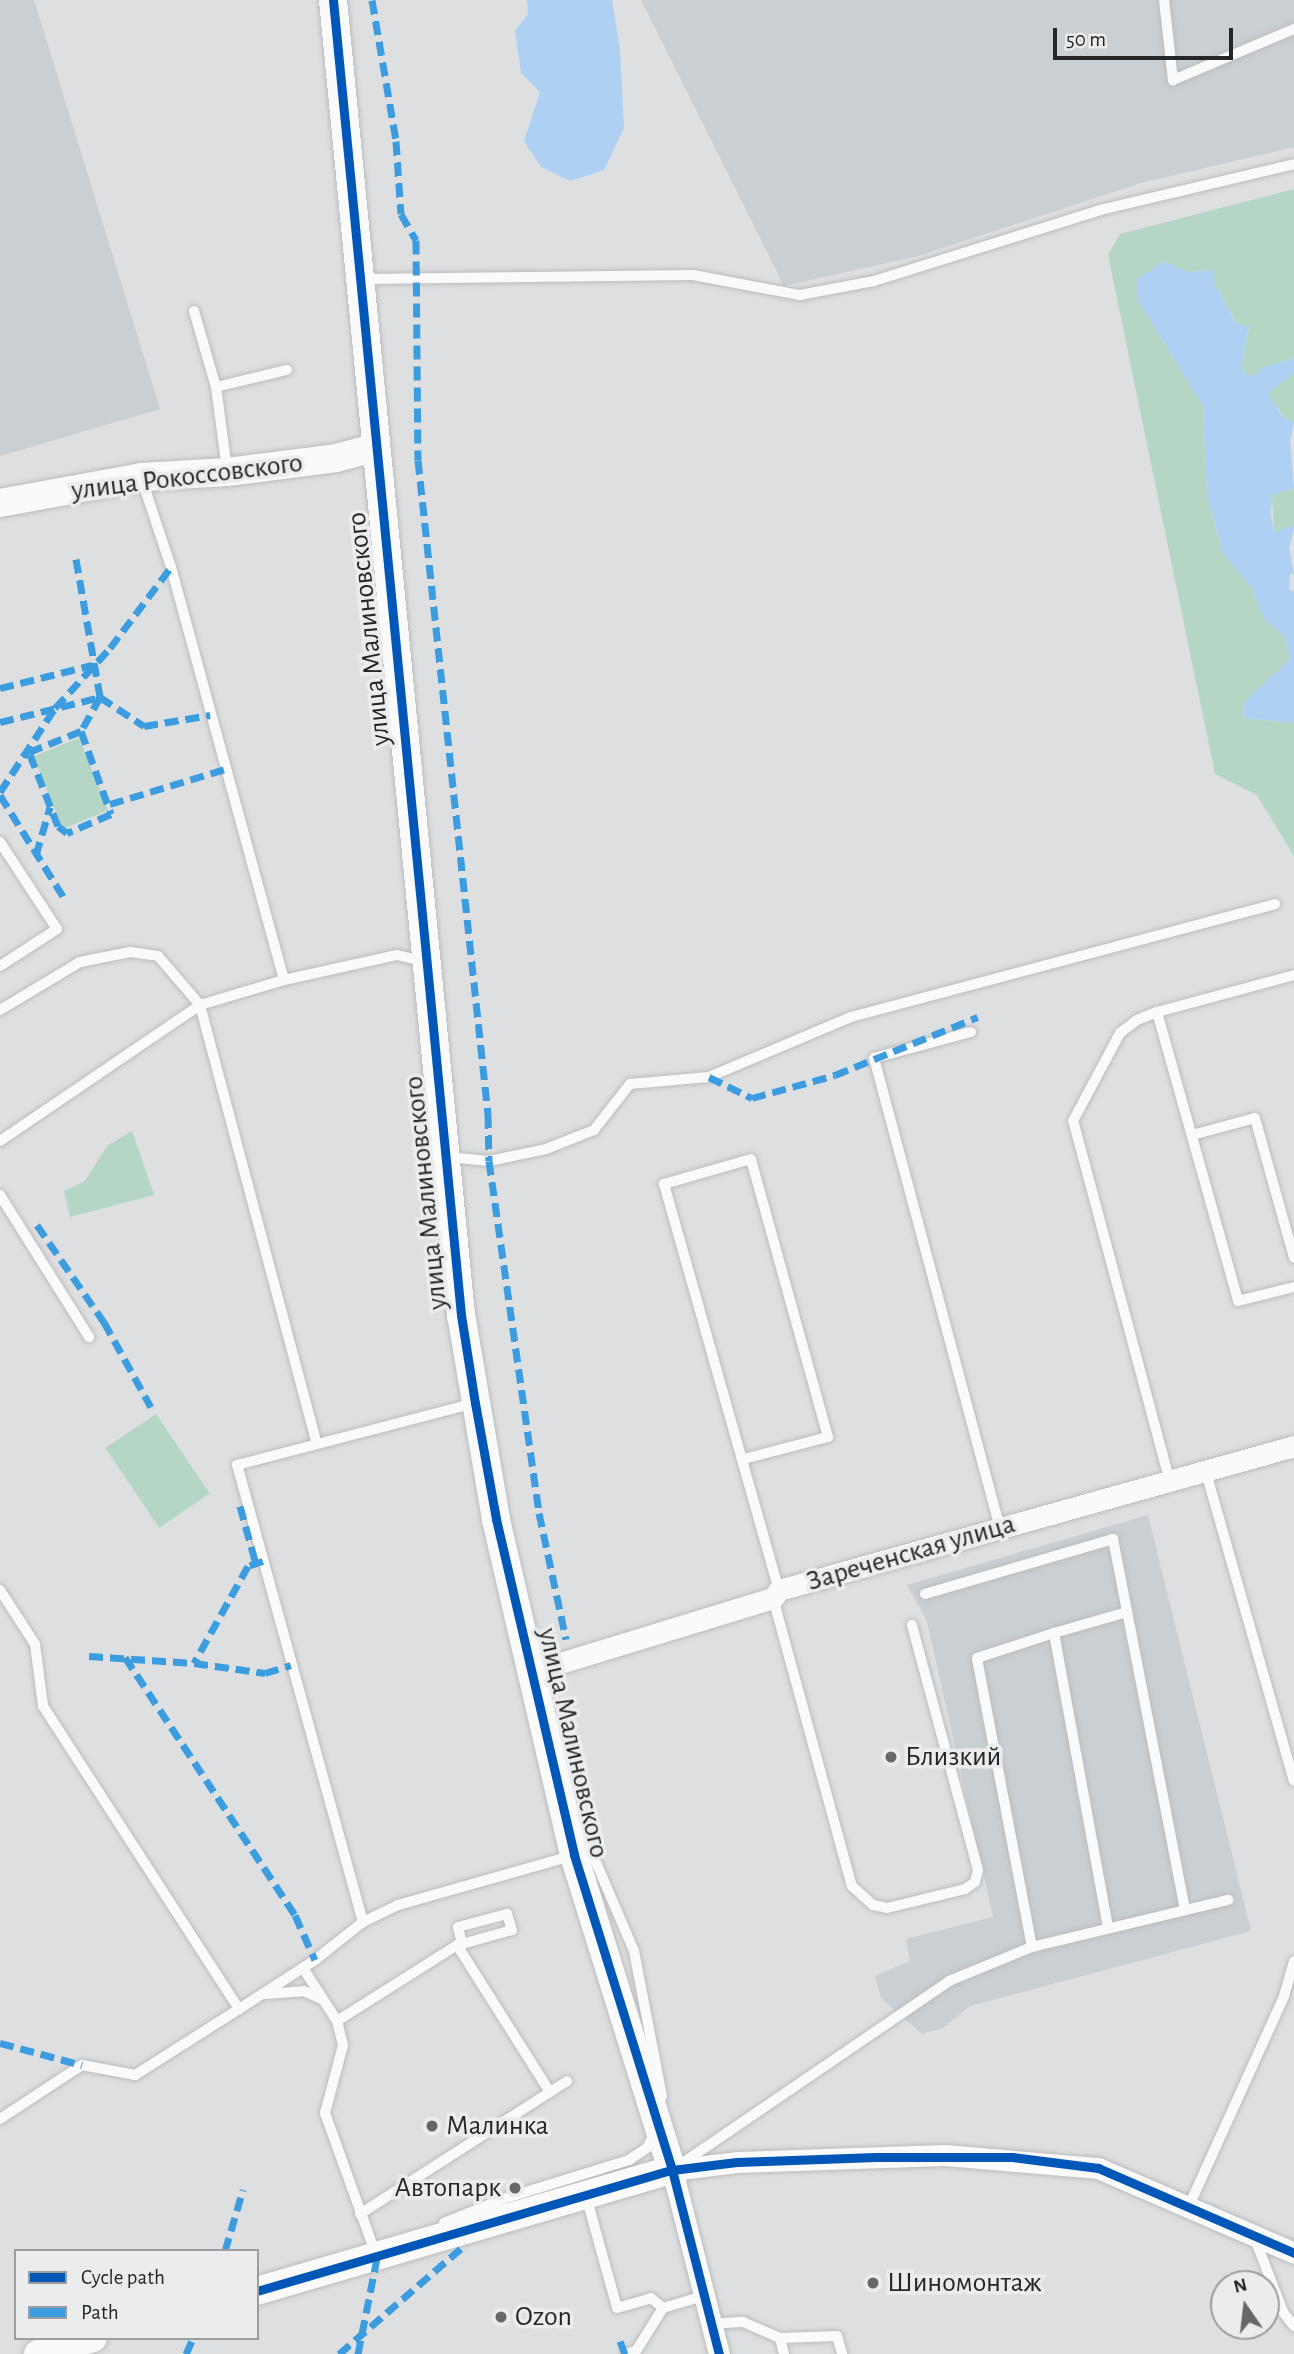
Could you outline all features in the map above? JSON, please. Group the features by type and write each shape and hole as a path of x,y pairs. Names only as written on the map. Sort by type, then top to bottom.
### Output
{"street":[{"name":"улица Малиновского","path":"333,0 374,448 445,1157 475,1402 496,1519 534,1671 574,1855 672,2170 719,2354"},
{"name":"улица Рокоссовского","path":"0,503 141,477 228,472 336,458 374,448"},
{"name":"Зареченская улица","path":"534,1671 776,1594 1000,1528 1170,1482 1205,1469 1294,1446"},
{"path":"259,2290 672,2170 737,2162 945,2155 1012,2157 1098,2168 1294,2253"},
{"path":"38,2354 86,2340"}],"lane":[{"path":"1164,0 1173,80 1294,29"},
{"path":"360,279 693,275 800,295 874,281 1100,210 1294,164"},
{"path":"194,311 216,387 228,472"},
{"path":"216,387 287,370"},
{"path":"141,477 171,567 284,980"},
{"path":"0,842 57,929 0,966"},
{"path":"445,1157 489,1161 546,1149 594,1130 631,1084 709,1077 851,1017 1275,904"},
{"path":"0,1010 80,962 130,952 158,956 200,1005 317,1444"},
{"path":"0,1141 200,1005 284,980 397,955 426,961"},
{"path":"1170,1482 1073,1121 1120,1033 1137,1020 1294,975"},
{"path":"1157,1013 1238,1301 1294,1287"},
{"path":"971,1032 874,1058 1000,1528"},
{"path":"1192,1135 1255,1118 1294,1258"},
{"path":"744,1459 828,1437 751,1159 664,1185 744,1459 852,1886 873,1905 887,1908 965,1889 975,1882 978,1870 912,1625"},
{"path":"0,1195 89,1337"},
{"path":"363,1922 237,1465 475,1402"},
{"path":"1205,1469 1294,1781"},
{"path":"925,1594 1113,1539 1185,1910"},
{"path":"0,1590 35,1644 43,1706 239,2009"},
{"path":"1032,1947 977,1658 1127,1612"},
{"path":"1054,1633 1108,1927"},
{"path":"303,1968 337,2021 343,2045 325,2113 376,2255 503,2199 629,2160 648,2148 658,2127 663,2100 634,1951 554,1763"},
{"path":"0,2119 82,2065 135,2075 303,1968 363,1922 398,1905 574,1855"},
{"path":"672,2170 949,1981 1032,1947 1228,1900"},
{"path":"337,2021 460,1945 512,1930 507,1914 458,1927 460,1945 550,2092"},
{"path":"1188,2208 1289,1994 1294,1961"},
{"path":"259,1996 304,1991 323,2000"},
{"path":"360,2214 567,2081"},
{"path":"586,2196 617,2308 651,2298 663,2308"},
{"path":"1254,2236 1283,2312 1294,2326"},
{"path":"626,2354 636,2351 663,2308 704,2296"},
{"path":"711,2324 743,2322 780,2338 837,2336 842,2354"},
{"path":"780,2338 785,2354"}],"shaded area":[{"path":"0,0 34,0 160,409 0,456"},
{"path":"641,0 1294,0 1294,147 1141,183 918,256 784,286"},
{"path":"1148,1515 1251,1931 970,2006 943,2028 922,2034 881,1998 875,1976 910,1961 906,1939 993,1917 927,1621 907,1585"}],"green space":[{"path":"1294,189 1294,358 1260,368 1255,376 1244,374 1242,361 1249,328 1237,324 1213,281 1213,270 1187,272 1164,261 1137,279 1137,299 1203,406 1207,495 1223,554 1251,587 1265,620 1284,636 1290,659 1245,701 1243,718 1294,723 1294,856 1257,795 1215,774 1108,255 1120,234"},
{"path":"1294,373 1294,423 1282,415 1267,393"},
{"path":"1294,488 1294,530 1293,526 1274,533 1272,495"},
{"path":"79,738 108,810 63,829 34,756"},
{"path":"132,1131 154,1195 70,1217 64,1191 85,1181 107,1146"},
{"path":"156,1414 210,1494 159,1528 105,1448"}],"water":[{"path":"527,0 612,0 620,49 624,128 604,170 570,181 541,167 524,141 540,92 521,73 515,31 528,14"},
{"path":"1164,261 1187,272 1213,270 1213,281 1236,323 1249,327 1242,361 1244,374 1255,376 1260,368 1294,358 1294,373 1268,393 1281,415 1294,423 1290,441 1294,488 1272,495 1271,516 1274,532 1293,525 1294,530 1289,548 1294,575 1290,573 1289,589 1294,592 1294,723 1243,718 1245,701 1290,659 1284,636 1265,620 1251,587 1223,554 1207,495 1203,406 1137,299 1137,279"}],"marked path":[{"path":"372,0 396,141 401,214 416,240 418,460 488,1114 489,1161 539,1513 566,1639"},
{"path":"76,559 100,697 81,731 111,814 67,833 58,826 29,752 81,731"},
{"path":"0,792 55,708 110,648 171,567"},
{"path":"0,688 92,665"},
{"path":"0,722 100,697 144,726 210,715"},
{"path":"110,804 225,769"},
{"path":"0,795 66,901"},
{"path":"36,855 50,807"},
{"path":"709,1077 752,1098 835,1075 978,1017"},
{"path":"37,1225 104,1322 151,1407"},
{"path":"240,1506 256,1564"},
{"path":"263,1561 248,1566 194,1663 265,1673 291,1665"},
{"path":"89,1656 194,1663"},
{"path":"125,1657 295,1915 315,1960"},
{"path":"0,2043 82,2065"},
{"path":"226,2249 243,2190"},
{"path":"339,2354 466,2244"},
{"path":"358,2354 377,2258"},
{"path":"186,2354 192,2340"},
{"path":"620,2341 625,2354"}],"cycle path":[{"path":"333,0 461,1315 475,1403 496,1519 574,1855 672,2170 719,2354"},
{"path":"259,2290 672,2170 737,2162 876,2157 1012,2157 1098,2168 1294,2253"}],"place":[{"name":"Близкий","path":"891,1757"},
{"name":"Малинка","path":"432,2126"},
{"name":"Автопарк","path":"515,2188"},
{"name":"Шиномонтаж","path":"873,2283"},
{"name":"Ozon","path":"501,2317"}]}
